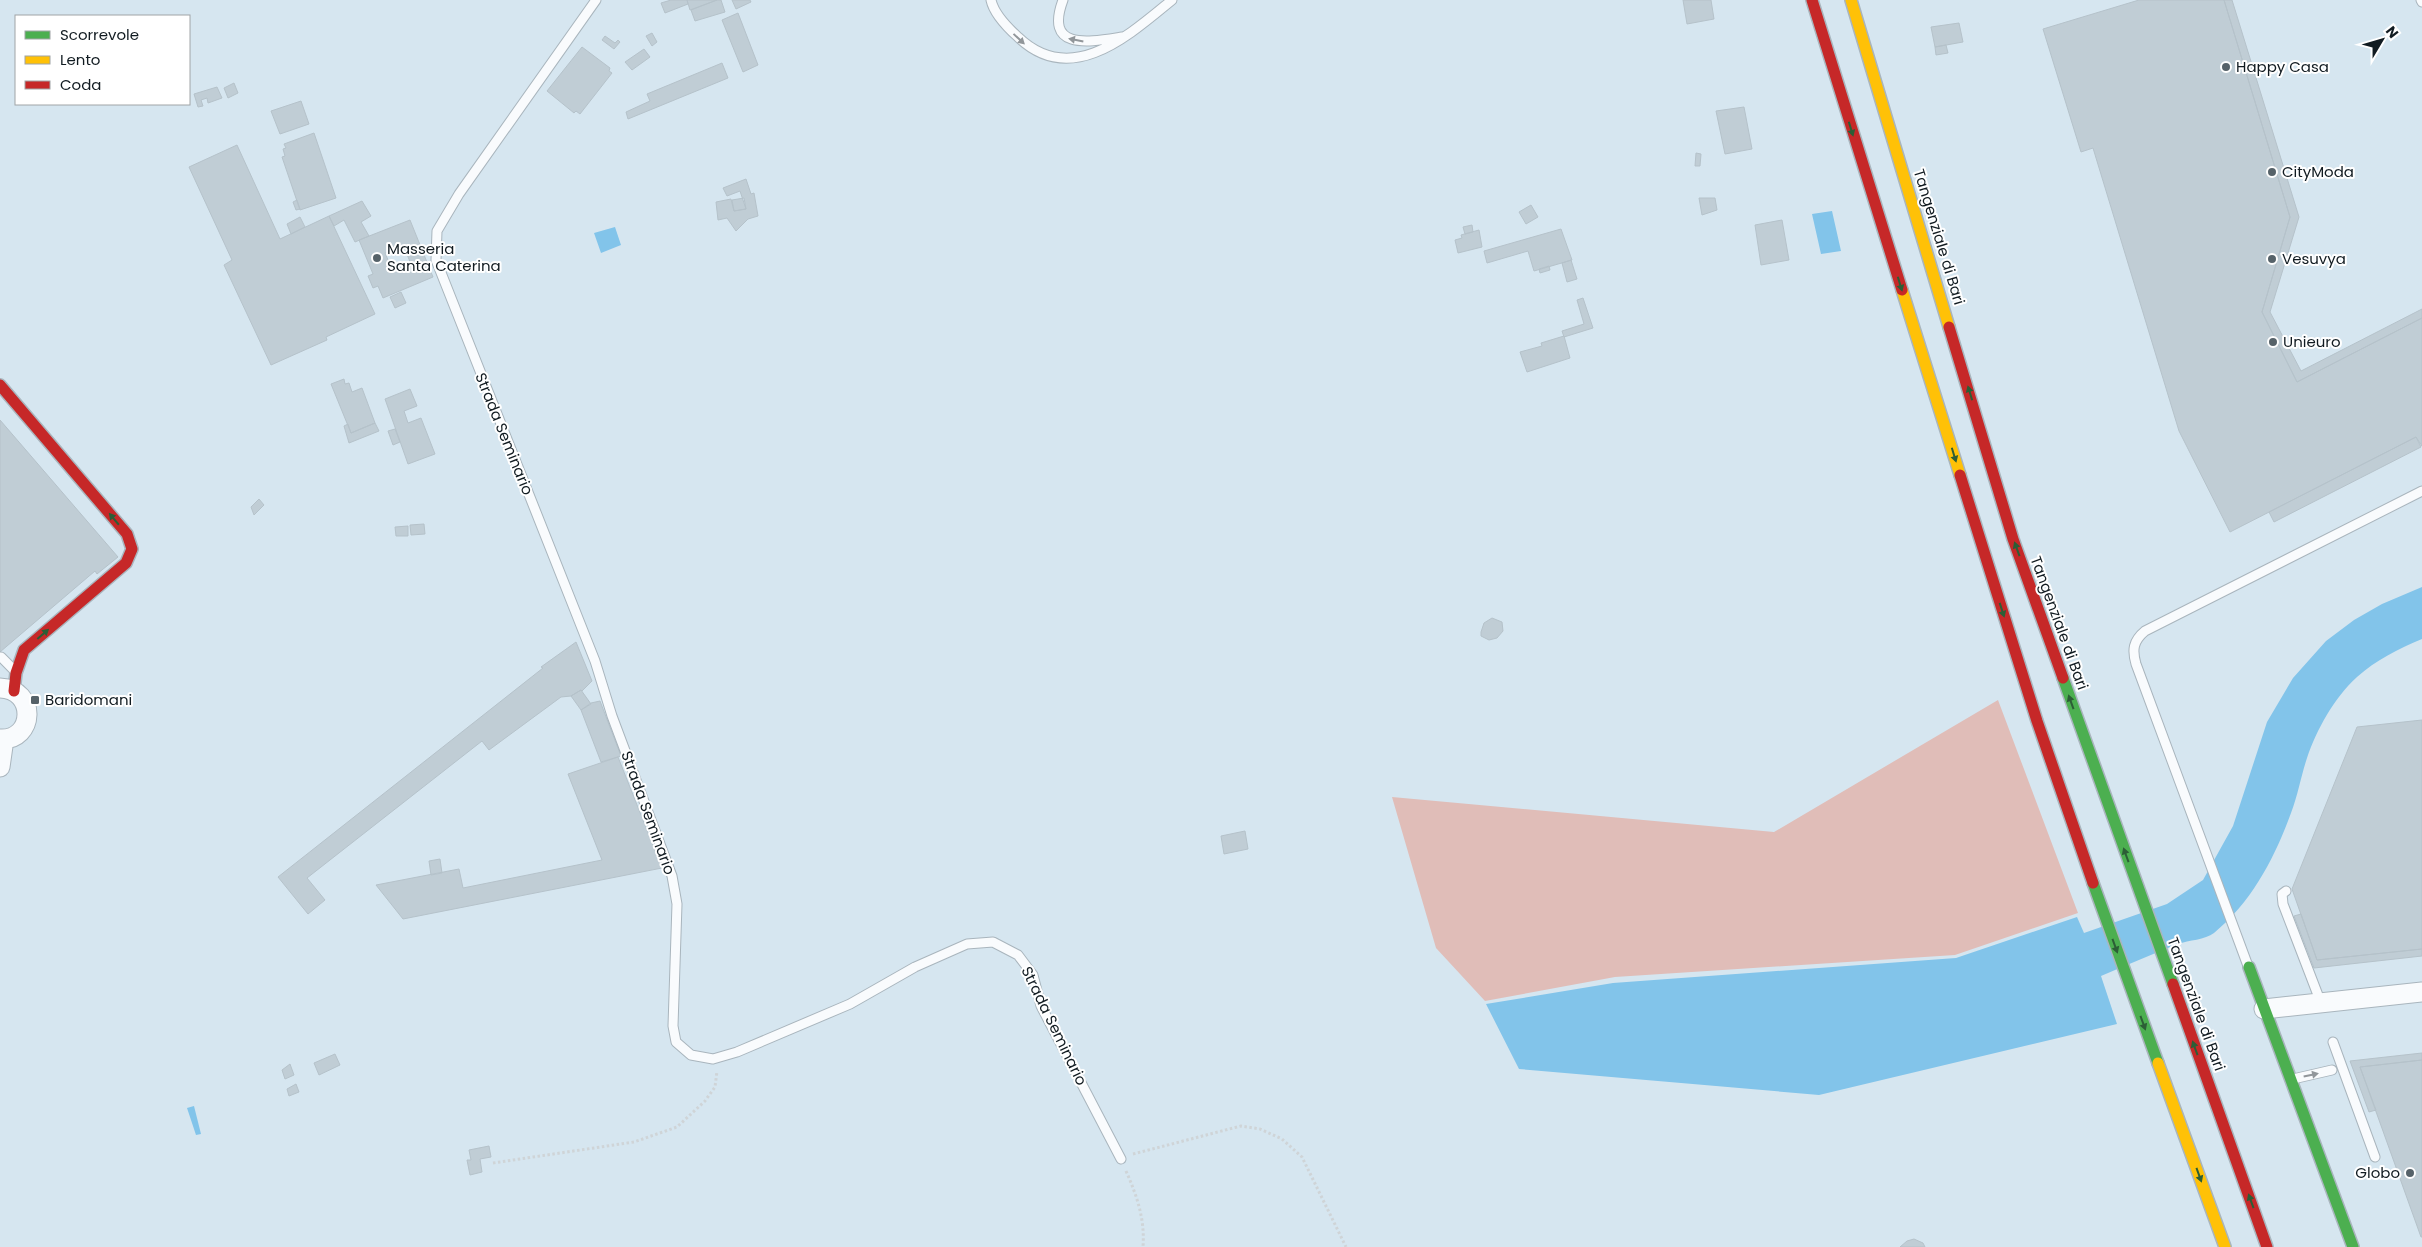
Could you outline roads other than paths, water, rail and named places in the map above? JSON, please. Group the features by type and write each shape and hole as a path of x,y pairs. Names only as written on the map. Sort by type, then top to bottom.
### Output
{"main road":[{"path":"1812,0 1836,82 2038,721 2126,977 2225,1247"},
{"name":"Tangenziale di Bari","path":"1852,0 2014,539 2267,1247"},
{"path":"1868,55 1869,18"},
{"path":"1810,34 1836,82"},
{"path":"0,385 128,534 134,544 132,554 126,563 24,650 10,684"},
{"path":"2249,968 2353,1247"}],"street":[{"path":"0,767 2,739 19,733 27,719 25,703 10,684"},
{"path":"2264,1009 2422,992"}],"lane":[{"name":"Strada Seminario","path":"596,0 460,194 438,231 436,260 595,661 612,716 672,876 677,904 673,1026 676,1042 691,1055 713,1059 737,1052 850,1004 915,967 967,944 993,942 1018,955 1033,975 1041,1006 1121,1159"},
{"path":"991,0 1006,26 1024,44 1030,49 1054,58 1076,58 1103,50 1172,0"},
{"path":"1063,0 1059,23 1061,31 1070,40 1087,42 1124,36"},
{"path":"2249,968 2136,664 2134,655 2136,641 2145,631 2422,491"},
{"path":"1,656 10,684"},
{"path":"2286,891 2282,894 2282,904 2321,1003"},
{"path":"2333,1042 2375,1157"},
{"path":"2290,1080 2332,1070"}],"water":[{"path":"1832,211 1841,251 1821,254 1812,214"},
{"path":"615,227 621,245 601,253 594,233"},
{"path":"2422,587 2422,639 2372,665 2349,685 2334,704 2321,725 2311,747 2285,830 2278,846 2261,878 2240,907 2214,933 2202,939 2178,944 2101,976 2117,1024 1819,1095 1519,1069 1486,1004 1613,983 1956,958 2077,917 2084,933 2167,904 2203,880 2233,826 2267,722 2293,678 2326,641 2354,620 2382,604"},
{"path":"194,1106 201,1134 196,1135 187,1108"}],"place":[{"name":"Happy Casa","path":"2226,67"},
{"name":"CityModa","path":"2272,172"},
{"name":"Masseria Santa Caterina","path":"377,258"},
{"name":"Vesuvya","path":"2272,259"},
{"name":"Unieuro","path":"2273,342"},
{"name":"Baridomani","path":"35,700"},
{"name":"Globo","path":"2410,1173"}]}
